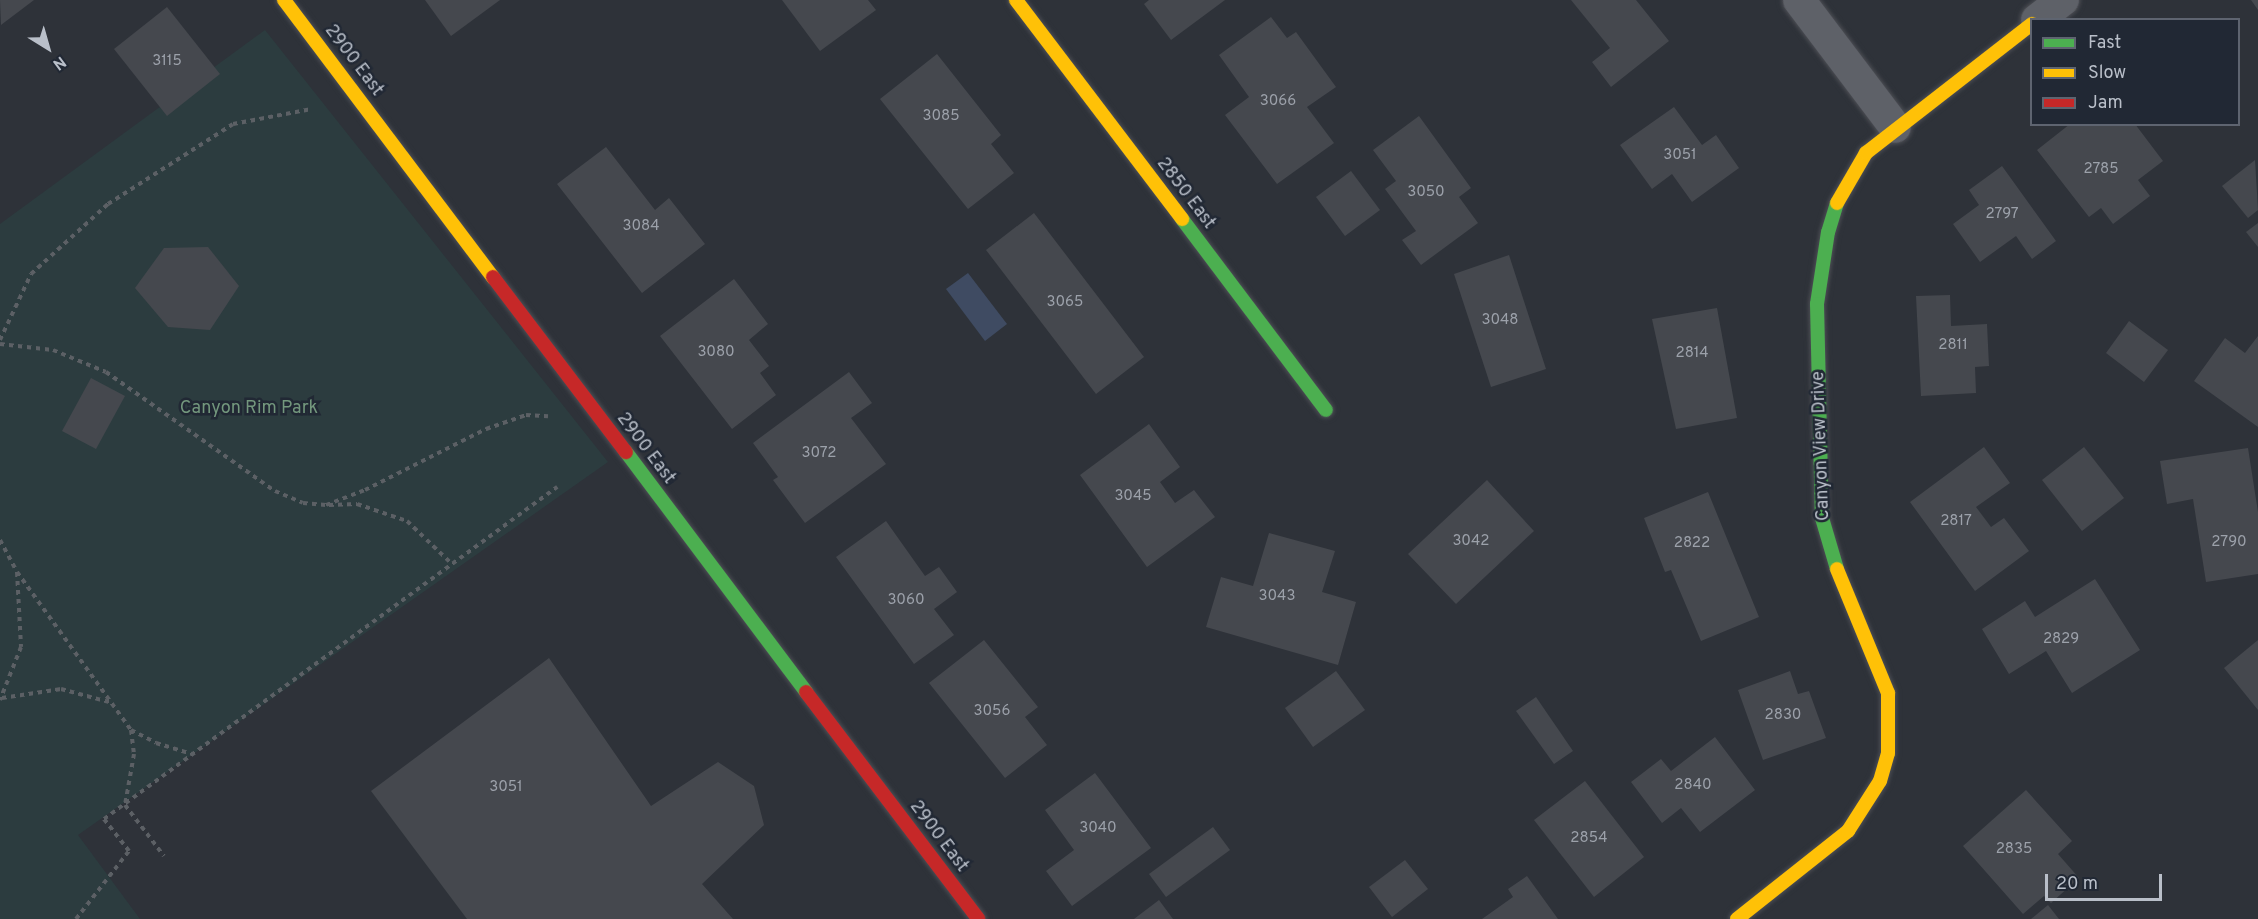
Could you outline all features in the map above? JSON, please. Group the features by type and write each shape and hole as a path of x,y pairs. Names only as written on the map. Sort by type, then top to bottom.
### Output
{"street":[{"name":"2900 East","path":"284,0 978,919"},
{"name":"2850 East","path":"1016,0 1326,410"},
{"path":"1799,0 1895,127"},
{"path":"2040,18 2063,0"},
{"name":"Canyon View Drive","path":"1737,919 1848,831 1880,781 1888,753 1888,693 1838,572 1822,518 1817,304 1828,232 1839,199 1866,153 1895,127 2030,25"}],"path":[{"path":"312,109 233,124 108,204 31,274 0,342 53,350 106,372 275,491 303,503 357,504 407,521 452,564"},
{"path":"326,505 365,490 486,429 526,415 549,416"},
{"path":"76,919 129,851 104,819 557,487"},
{"path":"0,540 16,572 130,730 156,743 192,754"},
{"path":"0,699 21,647 16,572"},
{"path":"0,699 62,688 109,702"},
{"path":"130,730 134,754 126,803 164,856"}],"green space":[{"name":"Canyon Rim Park","path":"265,30 608,462 78,835 140,919 0,919 0,224"}],"water":[{"path":"968,273 1007,324 985,341 946,289"}],"building":[{"path":"0,0 34,0 1,25"},
{"path":"425,0 500,0 451,36"},
{"path":"782,0 868,0 876,10 820,51"},
{"path":"1149,0 1225,0 1171,40 1144,4"},
{"path":"1571,0 1636,0 1669,41 1611,87 1592,62 1610,48"},
{"path":"2251,0 2258,0 2258,10"},
{"path":"167,7 220,74 167,116 114,49"},
{"path":"1271,17 1287,38 1296,32 1336,87 1307,107 1334,143 1277,184 1225,115 1249,97 1219,55"},
{"path":"937,54 1001,135 991,144 1014,173 968,209 880,99"},
{"path":"1674,107 1702,145 1716,135 1739,168 1692,202 1672,174 1652,189 1620,145"},
{"path":"1419,116 1471,188 1459,197 1478,223 1421,265 1402,240 1416,231 1385,189 1396,181 1373,150"},
{"path":"2067,126 2137,126 2163,161 2138,180 2150,196 2113,224 2101,208 2089,217 2037,150"},
{"path":"606,147 655,210 669,198 705,244 642,293 557,184"},
{"path":"2255,160 2258,210 2248,218 2222,186"},
{"path":"2002,166 2056,241 2032,259 2016,236 1980,262 1953,224 1979,205 1969,190"},
{"path":"1351,171 1380,210 1345,236 1316,197"},
{"path":"1034,213 1144,357 1096,394 986,250"},
{"path":"2258,223 2258,247 2246,232"},
{"path":"208,247 239,286 210,330 168,327 135,288 164,248"},
{"path":"1509,255 1546,369 1491,387 1454,274"},
{"path":"734,279 768,324 749,340 769,366 760,373 776,395 732,429 660,336"},
{"path":"1950,295 1951,326 1987,324 1989,366 1975,367 1976,393 1921,396 1916,296"},
{"path":"1717,308 1737,418 1676,429 1652,319"},
{"path":"2129,321 2168,350 2144,382 2106,353"},
{"path":"2258,336 2258,427 2194,381 2225,338 2245,353"},
{"path":"849,372 872,403 851,418 886,464 805,523 773,480 778,477 753,443"},
{"path":"91,378 125,396 96,449 62,431"},
{"path":"1149,424 1180,467 1160,482 1175,503 1194,490 1215,517 1147,567 1080,475"},
{"path":"1984,447 2010,483 1976,507 1991,527 2004,518 2029,551 1975,591 1910,502"},
{"path":"2084,447 2124,498 2082,531 2042,480"},
{"path":"2248,448 2258,512 2258,574 2206,582 2193,499 2167,504 2160,461"},
{"path":"1487,480 1534,531 1456,604 1408,554"},
{"path":"1708,492 1759,617 1701,641 1671,570 1665,572 1644,518"},
{"path":"886,521 925,576 939,567 957,592 934,609 954,635 914,664 836,557"},
{"path":"1269,533 1335,551 1322,592 1356,602 1338,665 1206,627 1221,577 1253,586"},
{"path":"2095,579 2140,650 2072,693 2046,651 2009,674 1982,629 2025,601 2035,617"},
{"path":"984,640 1038,707 1025,717 1047,745 1005,778 929,683"},
{"path":"2258,640 2258,710 2224,668"},
{"path":"549,658 651,806 718,762 754,786 764,825 702,884 733,919 467,919 371,791"},
{"path":"1336,671 1365,710 1313,747 1285,708"},
{"path":"1790,671 1798,694 1809,691 1826,738 1763,760 1738,690"},
{"path":"1536,697 1573,751 1554,764 1516,711"},
{"path":"1715,737 1755,790 1700,832 1681,808 1662,823 1631,782 1661,759 1671,771"},
{"path":"1095,773 1151,848 1072,906 1046,871 1074,850 1045,810"},
{"path":"1585,781 1644,857 1594,897 1534,820"},
{"path":"2026,790 2072,841 2058,854 2079,878 2051,903 2044,896 2023,914 1963,846"},
{"path":"1213,827 1230,850 1166,897 1149,874"},
{"path":"1405,860 1428,889 1392,917 1369,887"},
{"path":"1527,876 1558,919 1482,919 1513,897 1508,889"},
{"path":"1159,900 1173,919 1134,919"},
{"path":"2048,905 2059,919 2031,919"}],"traffic: fast":[{"path":"1837,203 1828,232 1817,304 1822,518 1837,569"},
{"path":"1182,219 1326,410"},
{"path":"626,452 806,692"}],"traffic: slow":[{"path":"284,0 493,277"},
{"path":"1016,0 1182,219"},
{"path":"1837,203 1866,153 2030,26"},
{"path":"1737,919 1848,831 1880,781 1888,753 1888,693 1837,569"}],"traffic: jam":[{"path":"493,277 626,452"},
{"path":"806,692 978,919"}]}
